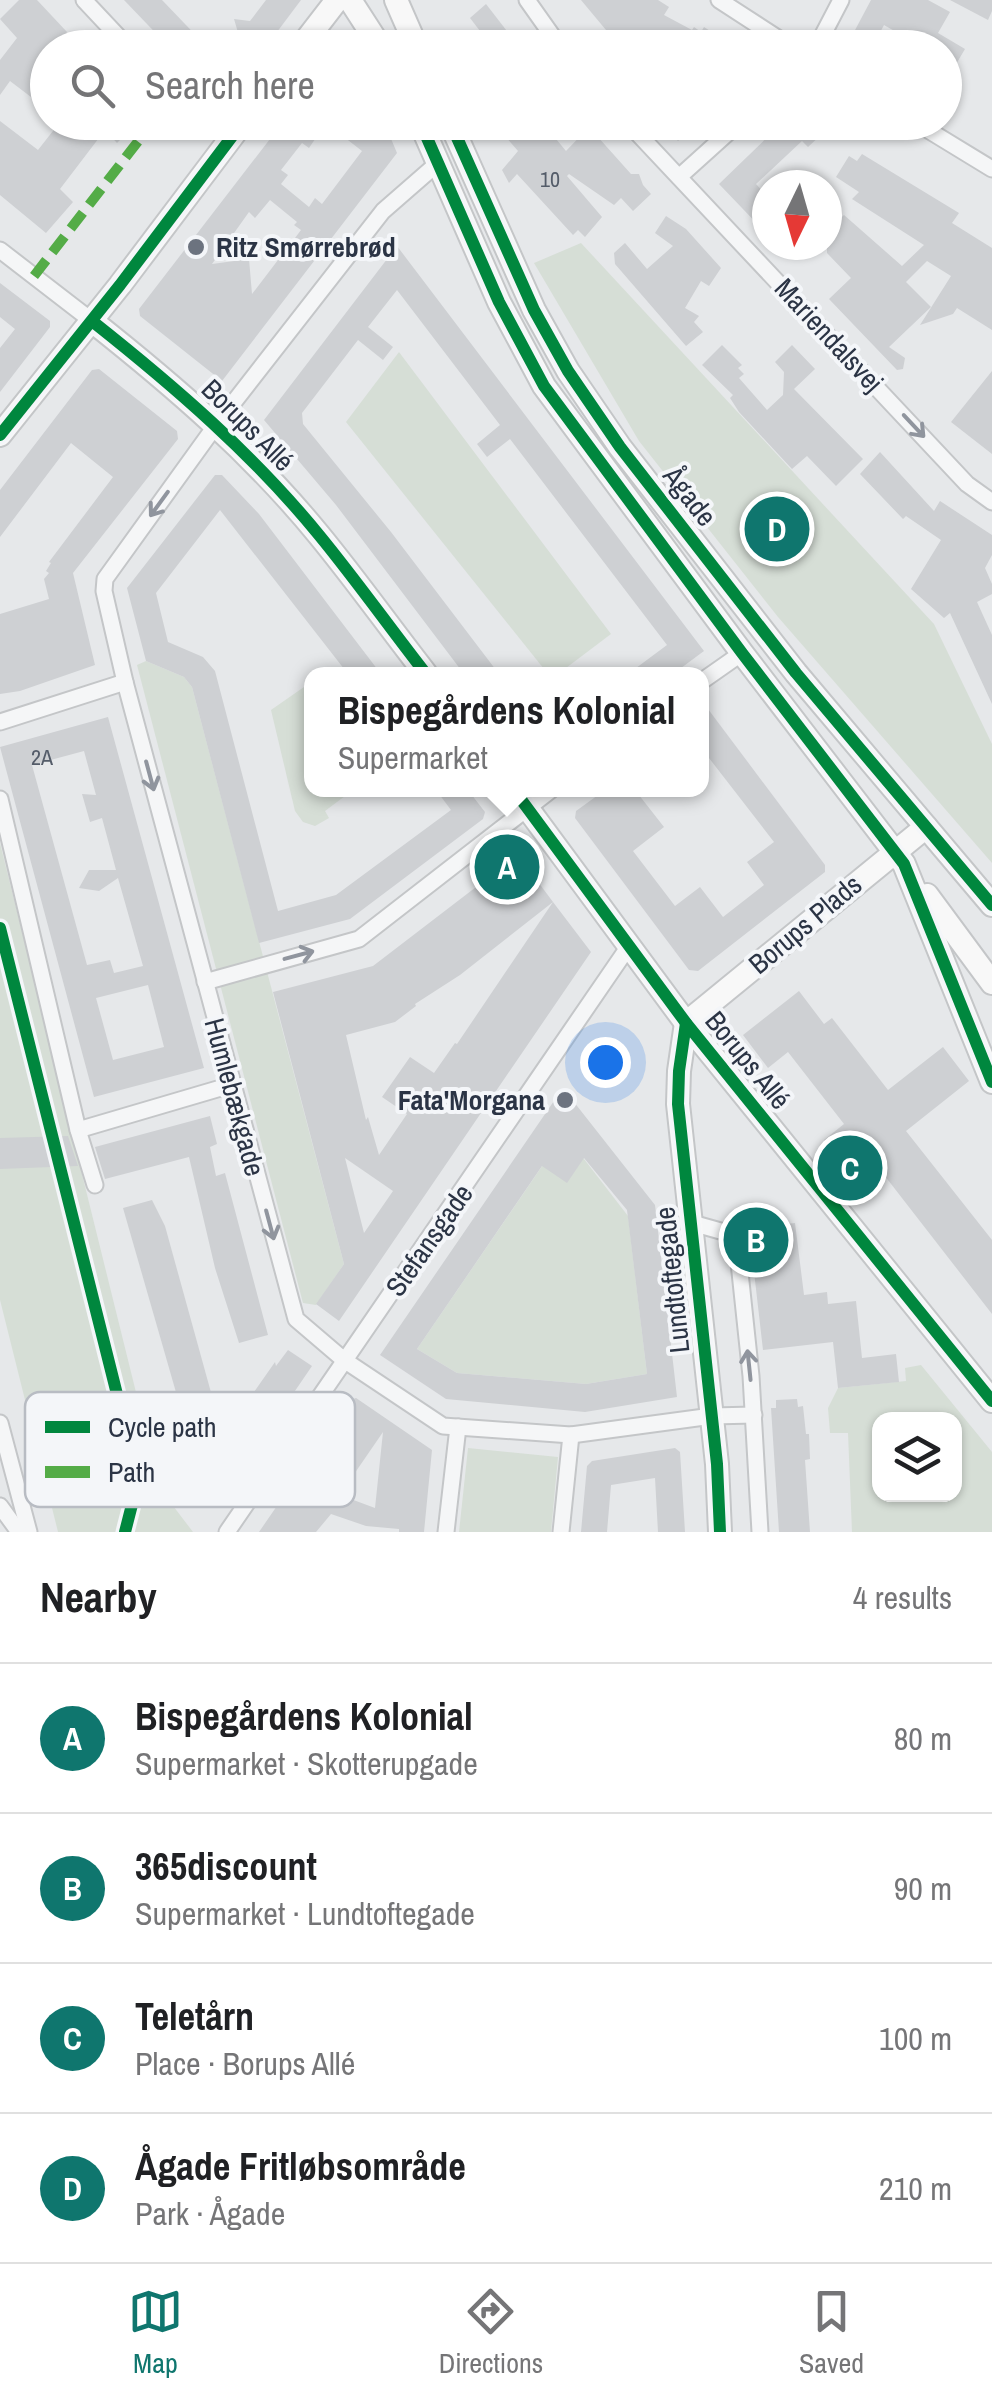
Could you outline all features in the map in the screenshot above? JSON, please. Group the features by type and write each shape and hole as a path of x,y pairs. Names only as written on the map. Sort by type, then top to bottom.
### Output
{"street":[{"path":"314,30 337,0"},
{"path":"350,0 369,30"},
{"path":"396,0 409,30"},
{"path":"528,0 549,30"},
{"path":"718,0 765,30"},
{"path":"825,30 841,0"},
{"path":"86,1 113,30"},
{"path":"0,435 228,140"},
{"name":"Ågade","path":"428,140 499,302 544,386 899,857 992,1082"},
{"name":"Ågade","path":"458,140 514,270 568,370 620,447 796,673 992,905"},
{"name":"Mariendalsvej","path":"643,140 967,484 992,502"},
{"path":"679,177 720,140"},
{"path":"944,140 992,169"},
{"name":"Humlebækgade","path":"438,163 384,212 216,425 105,579 104,591 125,682 296,1319 344,1360 443,1426 571,1435 712,1416 754,1416"},
{"path":"0,250 92,321"},
{"name":"Borups Allé","path":"92,321 216,425 318,533 421,667"},
{"path":"709,676 742,653"},
{"path":"0,722 125,682"},
{"path":"205,982 358,939 520,798"},
{"name":"Borups Allé","path":"520,798 686,1023 992,1400"},
{"path":"0,799 78,1130 95,1186"},
{"name":"Borups Plads","path":"686,1023 899,857 926,827"},
{"path":"899,857 992,983"},
{"name":"Stefansgade","path":"322,1392 628,946"},
{"name":"Lundtoftegade","path":"686,1023 678,1104 712,1416 720,1532"},
{"path":"78,1130 231,1085"},
{"name":"Lundtoftegade","path":"692,1223 724,1232 738,1244 760,1532"},
{"path":"0,1423 29,1532"},
{"path":"446,1532 458,1427"},
{"path":"562,1532 571,1435"},
{"path":"0,1506 19,1532"},
{"name":"Stefansgade","path":"226,1532 243,1507"}],"shaded area":[{"path":"581,243 934,624 992,744 992,863 778,617 639,441 534,263"},
{"path":"399,352 611,634 567,667 542,667 346,422"},
{"path":"146,661 184,677 192,687 344,1264 316,1305 303,1303 137,665"},
{"path":"304,687 304,797 344,797 325,811 329,818 315,826 303,822 295,811 271,710"},
{"path":"0,843 136,1392 25,1392 25,1400 0,1300"},
{"path":"562,1137 567,1137 628,1216 647,1374 586,1384 457,1373 417,1349"},
{"path":"921,1365 959,1412 872,1412 872,1502 962,1502 962,1415 992,1452 992,1532 852,1532 848,1433 830,1433 828,1408 838,1388 906,1381 905,1368"},
{"path":"468,1448 558,1457 551,1532 459,1532"},
{"path":"52,1507 174,1507 193,1532 58,1532"}],"building":[{"path":"19,0 37,0 65,30 30,30 30,96 10,81 0,95 0,60 17,38 0,19"},
{"path":"124,0 162,0 191,30 153,30"},
{"path":"266,0 301,0 278,30 237,30 234,19 250,21"},
{"path":"581,0 658,0 669,7 664,15 692,30 606,30"},
{"path":"871,0 928,0 950,12 940,30 893,30 884,25 881,30 855,30"},
{"path":"950,0 992,0 992,11 988,20"},
{"path":"486,4 506,30 479,30 470,18"},
{"path":"0,121 38,150 46,140 97,140 60,189 73,202 46,233 0,195"},
{"path":"269,140 314,140 309,148 302,143 281,170 288,175 281,184 309,207 315,198 322,204 362,151 348,140 392,140 397,153 222,381 140,316 139,309","holes":["270,200 297,222 294,225 301,230 286,250 276,251 278,260 252,294 249,259 212,264 249,212 255,218"]},
{"path":"509,140 557,140 566,151 577,140 601,140 631,174 639,174 651,194 633,211 621,198 614,205 569,174 602,217 585,237 578,230 573,235 517,174 509,183 502,170 518,151"},
{"path":"764,140 816,140 808,147 802,141 771,170 752,170 752,218 719,184"},
{"path":"862,154 959,213 952,223 992,248 992,330 957,308 953,314 920,325 951,276 927,261 906,282 931,307 889,347 905,358 903,369 897,370 829,299 851,278 834,260 842,260 844,215 902,266 924,245 852,199 859,192 842,181 840,170 849,156 857,161"},
{"path":"666,216 686,229 721,268 709,286 701,281 685,308 699,316 694,322 703,332 686,346 615,264 614,253 625,243 647,269 673,246 655,233"},
{"path":"397,246 704,651 682,667 637,667 667,645 510,439 487,457 477,444 500,425 397,290 368,327 393,347 383,360 358,340 302,413 303,424 494,667 459,667 336,505 264,420"},
{"path":"0,283 50,321 50,327 0,392 0,348 15,329 0,317"},
{"path":"722,345 742,365 738,368 744,374 739,378 767,410 783,395 784,372 775,362 792,345 815,369 794,389 863,459 836,486 807,456 792,469 739,412 730,398 733,395 702,365"},
{"path":"99,369 177,431 178,439 73,573 95,665 0,694 0,614 49,599 44,579 49,573 49,562 113,477 71,443 0,537 0,490 92,370"},
{"path":"992,371 992,454 951,422"},
{"path":"880,452 934,511 940,501 992,535 992,555 985,568 992,594 977,602 992,635 992,704 950,613 944,618 911,589 941,540 906,516 903,519 860,474"},
{"path":"215,475 222,475 259,514 376,667 343,667 220,510 156,593 168,642 203,657 215,671 278,911 336,895 451,810 441,797 473,797 485,812 483,819 350,919 259,943 192,687 184,677 146,661 127,588"},
{"path":"709,710 825,865 825,872 698,971 689,970 575,818 576,811 595,797 640,797 664,827 633,851 675,906 700,887 723,917 764,885 747,862 774,842 709,758"},
{"path":"108,717 204,1068 94,1097 0,747","holes":["84,751 96,795 82,794 90,822 102,818 116,870 89,870 79,888 99,891 118,878 143,966 114,973 110,960 87,965 32,765","148,985 164,1047 113,1060 96,998"]},
{"path":"518,855 591,952 339,1321 316,1304 344,1264 273,992 373,966","holes":["553,902 434,1073 410,1057 382,1097 407,1114 379,1155 368,1117 366,1120 346,1035 395,1022","345,1158 393,1191 364,1233"]},
{"path":"799,991 824,1024 832,1018 888,1090 943,1047 969,1081 906,1131 992,1240 992,1314 874,1162 861,1186 850,1189 834,1180 832,1164 837,1157 824,1140 844,1124 788,1052 768,1068 743,1035"},
{"path":"570,1097 655,1205 677,1397 585,1412 446,1399 380,1355 556,1098","holes":["584,1158 627,1210 647,1374 586,1384 457,1373 417,1349 542,1166 567,1183"]},
{"path":"210,1116 217,1144 210,1147 216,1176 225,1173 268,1335 239,1343 215,1268 189,1157 105,1179 95,1147"},
{"path":"68,1136 78,1166 0,1169 0,1138"},
{"path":"152,1200 165,1226 211,1392 176,1392 123,1208"},
{"path":"795,1223 804,1295 827,1292 828,1304 856,1301 862,1358 896,1354 899,1382 838,1388 833,1342 763,1350 749,1228"},
{"path":"288,1350 312,1366 294,1392 254,1392 275,1362 276,1366"},
{"path":"355,1398 432,1450 424,1532 366,1526 331,1514 316,1532 259,1532 276,1507 355,1507 355,1501 375,1508 383,1432 355,1473"},
{"path":"797,1399 798,1407 803,1406 809,1434 810,1459 805,1460 810,1532 779,1532 771,1408 776,1408 776,1400"},
{"path":"675,1448 680,1452 685,1532 658,1532 655,1478 611,1485 607,1532 581,1532 587,1466 592,1461"}],"marked path":[{"path":"34,276 139,140"}],"cycle path":[{"path":"0,435 229,140"},
{"path":"428,140 499,302 544,386 904,864 992,1082"},
{"path":"458,140 534,310 568,371 620,447 796,673 992,905"},
{"path":"92,321 182,396 294,505 421,667"},
{"path":"519,797 686,1023 992,1401"},
{"path":"0,928 116,1392"},
{"path":"686,1023 678,1104 717,1464 720,1532"},
{"path":"125,1532 131,1507"}],"place":[{"name":"Ritz Smørrebrød","path":"196,247"},
{"name":"Ågade Fritløbsområde","path":"777,529"},
{"name":"Bispegårdens Kolonial","path":"507,867"},
{"name":"Fata'Morgana","path":"565,1100"},
{"name":"Teletårn","path":"850,1168"},
{"name":"365discount","path":"756,1240"}]}
